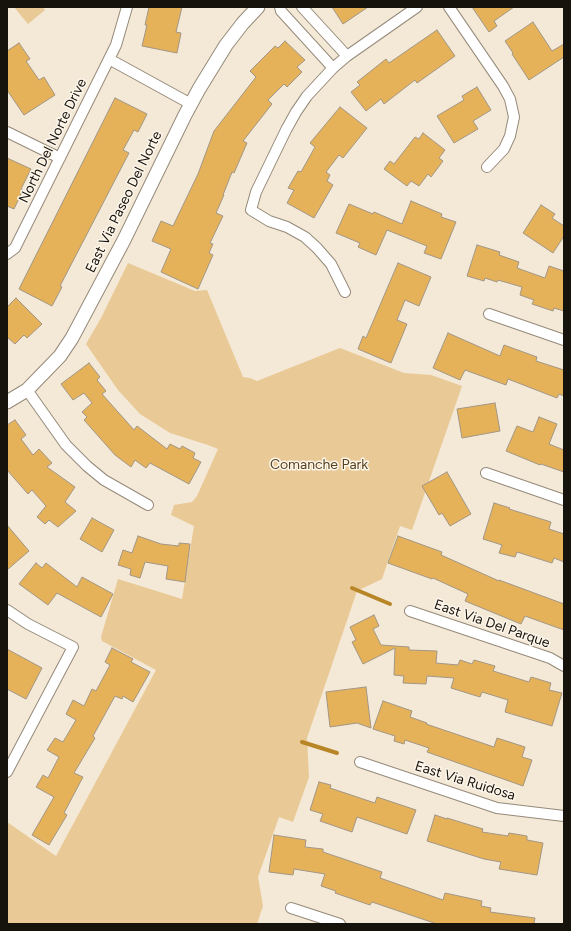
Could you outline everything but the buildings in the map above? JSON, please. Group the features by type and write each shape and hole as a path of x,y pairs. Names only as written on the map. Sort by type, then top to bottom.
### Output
{"street":[{"name":"North Del Norte Drive","path":"7,254 16,248 116,45 127,7"},
{"name":"East Via Paseo Del Norte","path":"7,402 27,390 60,356 72,338 124,240 191,104 226,46 243,23 258,7"},
{"path":"280,7 281,11 333,68"},
{"path":"302,7 347,56"},
{"path":"345,292 331,264 318,248 287,227 269,221 251,210 256,192 296,112 307,96 333,68 347,56 417,7"},
{"path":"449,7 503,86 510,99 514,117 510,136 504,149 487,167"},
{"path":"108,59 191,104"},
{"path":"7,132 60,158"},
{"path":"489,314 564,340"},
{"path":"27,390 66,445 87,466 104,480 148,505"},
{"path":"486,473 564,500"},
{"path":"7,610 28,624 74,648 7,772"},
{"name":"East Via Del Parque","path":"410,611 550,658 564,666"},
{"name":"East Via Ruidosa","path":"360,762 497,808 564,816"},
{"path":"291,908 340,924"}],"green space":[{"path":"14,7 43,7 45,10 28,24"},
{"name":"Comanche Park","path":"128,263 195,291 207,290 243,377 257,381 340,348 404,373 431,375 462,386 412,530 400,526 382,579 357,591 307,738 309,777 293,822 279,817 258,877 263,906 257,924 7,924 7,822 56,856 156,670 102,641 101,637 118,579 182,599 194,526 171,515 174,505 192,502 197,496 218,449 170,433 140,414 118,390 86,344 101,318"}],"waterway":[{"path":"352,588 390,604"},
{"path":"302,742 337,753"}]}
